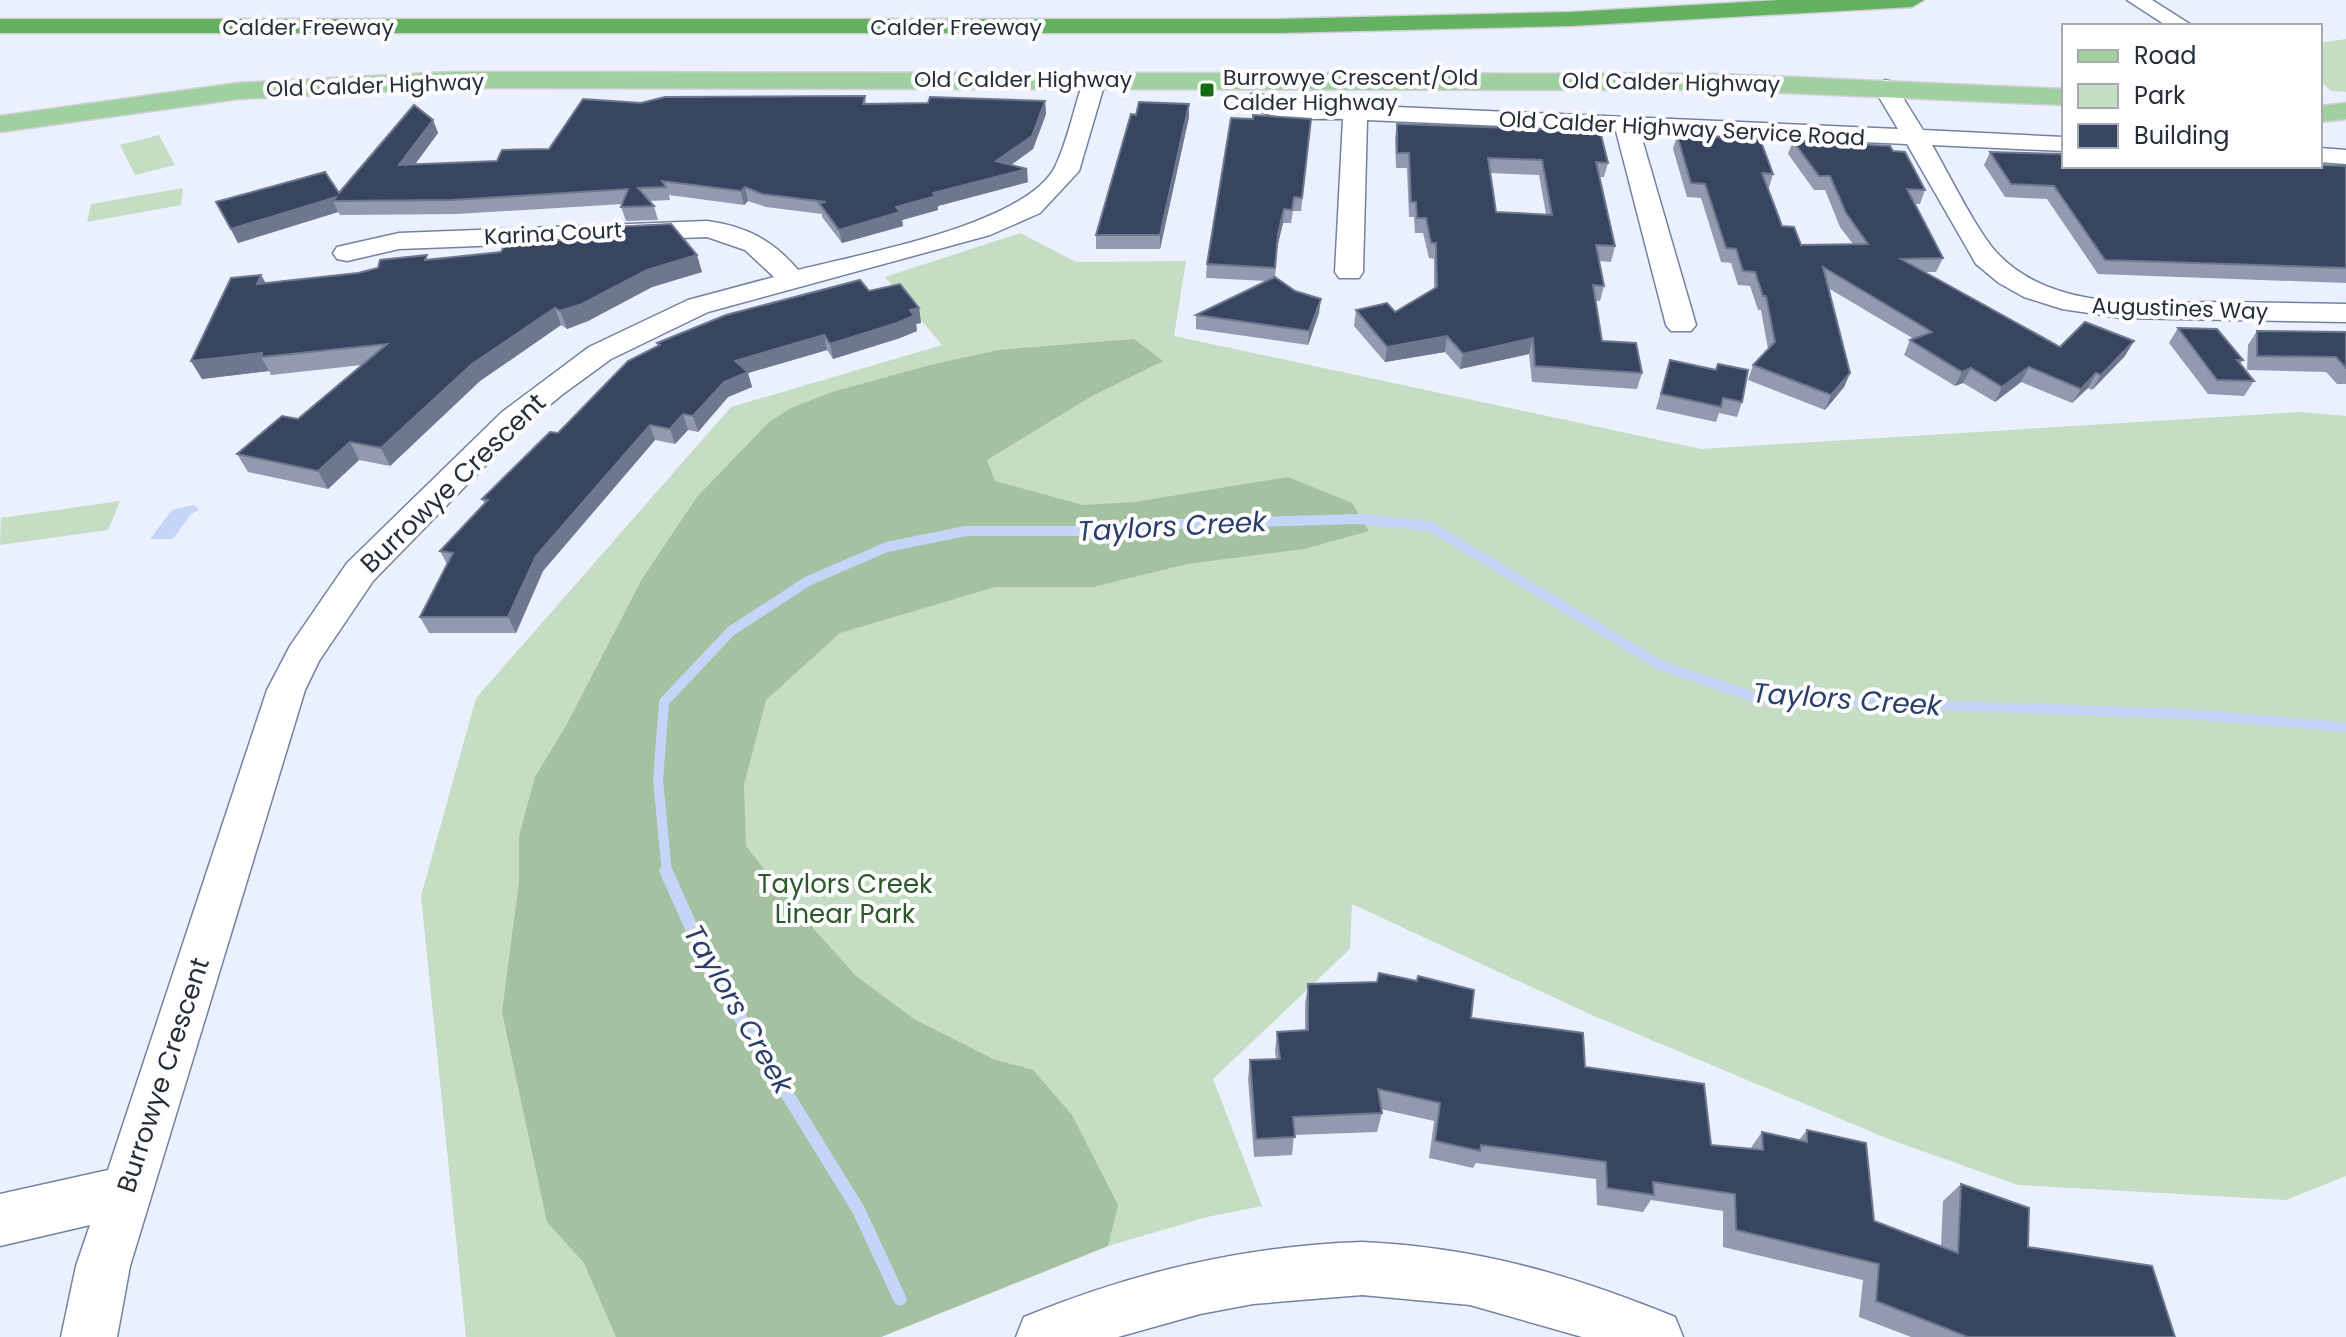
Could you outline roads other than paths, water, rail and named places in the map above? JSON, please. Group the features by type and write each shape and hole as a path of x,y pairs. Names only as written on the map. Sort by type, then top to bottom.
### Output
{"highway":[{"name":"Calder Freeway","path":"0,26 1333,25 1571,19 1912,0"},
{"path":"0,34 403,28"}],"main road":[{"name":"Old Calder Highway","path":"0,124 187,97 372,82 1095,79 1687,82 2059,94"},
{"path":"2322,100 2346,102"},
{"path":"2322,114 2346,111"}],"street":[{"path":"2147,6 2178,24"},
{"name":"Burrowye Crescent","path":"89,1337 97,1288 126,1191 286,690 303,656 360,572 513,419 600,353 698,306 981,229 1031,207 1066,171 1095,79"},
{"name":"Augustines Way","path":"1885,87 1986,258 2011,278 2044,294 2105,308 2346,313"},
{"name":"Old Calder Highway Service Road","path":"1255,99 1279,109 2062,144"},
{"path":"1349,272 1355,113"},
{"path":"1626,125 1681,325"},
{"path":"2322,155 2346,157"},
{"name":"Karina Court","path":"347,253 399,241 691,228 742,236 769,255 790,279"},
{"path":"0,1220 126,1191"},
{"path":"1044,1337 1111,1311 1215,1283 1308,1270 1379,1269 1469,1278 1534,1294 1655,1337"}],"water":[{"path":"194,505 199,510 191,514 173,539 150,539 172,510"}],"waterway":[{"name":"Taylors Creek","path":"667,873 658,780 664,702 731,631 808,581 887,547 966,531 1121,531 1177,524 1359,519 1430,526 1660,665 1759,699 2187,714 2346,727"},
{"name":"Taylors Creek","path":"666,871 710,969 858,1209 900,1299"}],"place":[{"name":"Burrowye Crescent/Old Calder Highway","path":"1207,90"}],"park label":[{"name":"Taylors Creek Linear Park","path":"845,899"}]}
